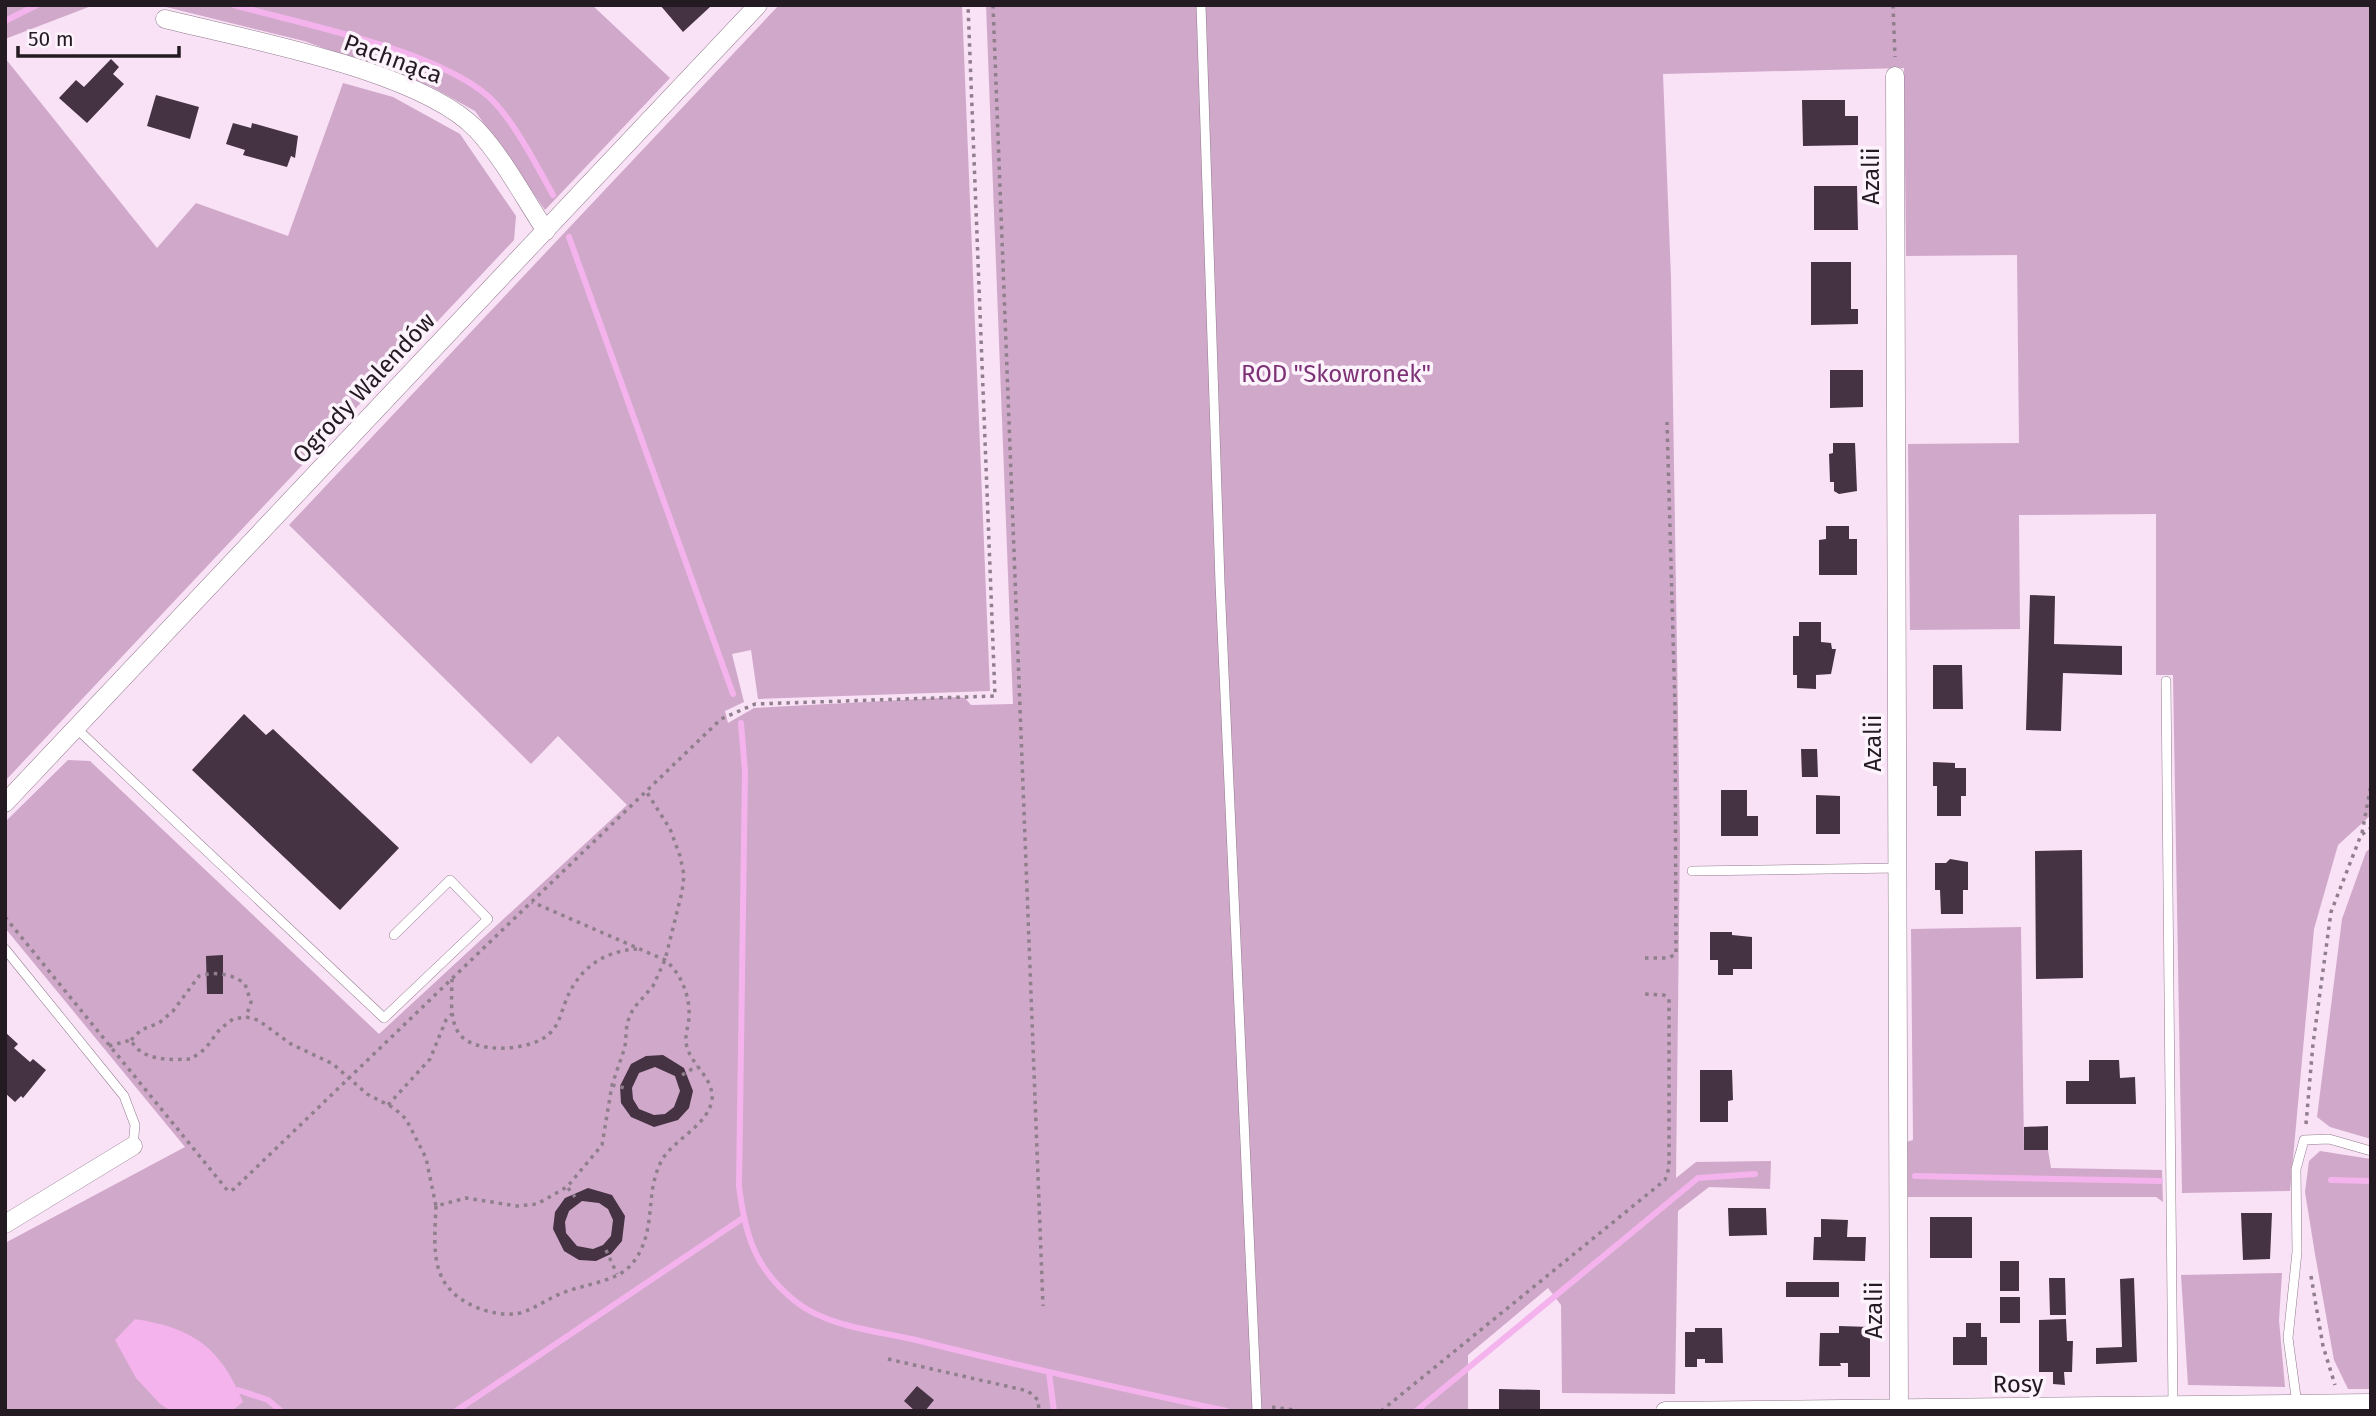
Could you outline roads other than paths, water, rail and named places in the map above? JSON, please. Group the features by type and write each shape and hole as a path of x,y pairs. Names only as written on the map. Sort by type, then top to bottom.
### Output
{"street":[{"name":"Ogrody Walendów","path":"5,803 758,5"},
{"name":"Pachnąca","path":"165,19 349,66 436,99 482,137 546,231"},
{"name":"Azalii","path":"1895,76 1899,1409"},
{"path":"5,1224 134,1146"},
{"name":"Rosy","path":"1665,1411 2016,1410 2297,1404 2332,1406 2371,1403"}],"lane":[{"path":"1201,5 1220,583 1256,1408"},
{"path":"2166,681 2174,1406"},
{"path":"76,728 384,1018 488,919 450,880 394,934"},
{"path":"1692,871 1898,868"},
{"path":"5,949 124,1096 135,1125 134,1146"},
{"path":"2297,1404 2288,1338 2297,1252 2296,1169 2304,1140 2329,1139 2371,1151"}],"waterway":[{"path":"5,21 37,5"},
{"path":"234,5 368,41 437,66 466,80 498,106 524,143 553,195"},
{"path":"569,237 733,694"},
{"path":"741,723 745,771 739,1186 754,1250 770,1276 781,1289 808,1310 837,1322 1227,1411"},
{"path":"1416,1411 1698,1178 1755,1174"},
{"path":"1915,1176 2160,1181"},
{"path":"2331,1180 2371,1181"},
{"path":"456,1411 743,1218"},
{"path":"1049,1373 1054,1411"},
{"path":"238,1390 268,1400 281,1411"}],"park label":[{"name":"ROD \"Skowronek\"","path":"1336,374"}]}
